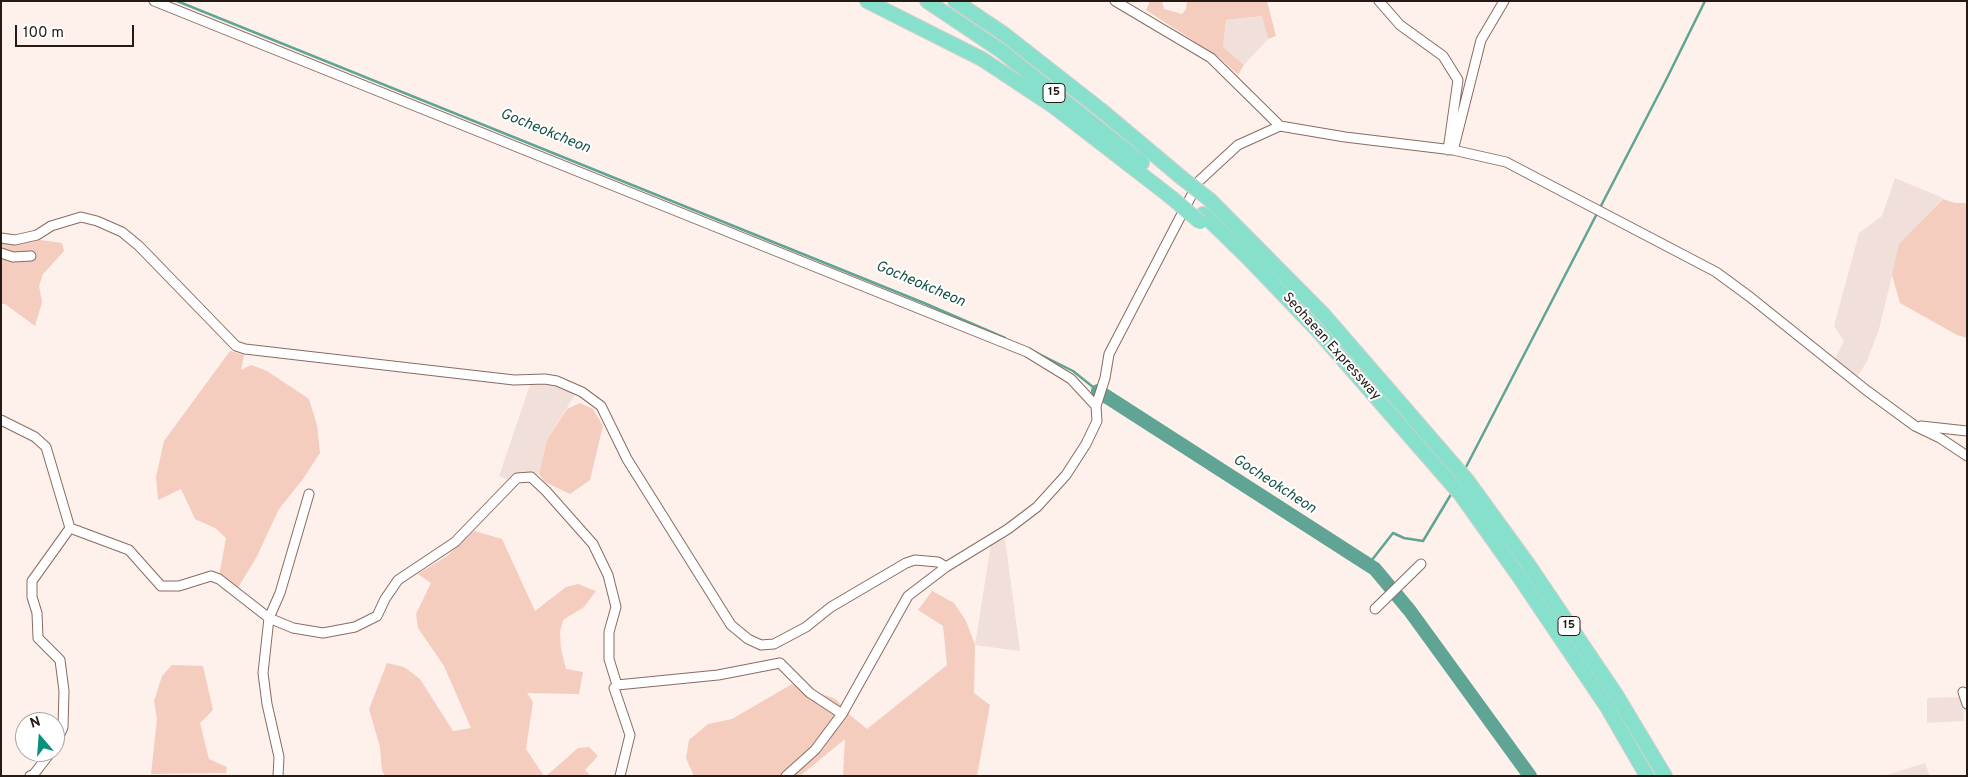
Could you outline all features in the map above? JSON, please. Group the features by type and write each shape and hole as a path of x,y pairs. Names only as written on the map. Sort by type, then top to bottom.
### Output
{"highway":[{"path":"867,1 982,59 1177,189"},
{"name":"Seohaean Expressway","path":"927,1 1000,50 1177,189 1210,200 1324,315 1467,480 1528,564 1611,687 1666,776"},
{"name":"Seohaean Expressway","path":"955,1 1004,34 1056,75 1177,189 1202,218 1247,257 1318,331 1461,495 1518,575 1607,707 1647,776"}],"street":[{"path":"154,1 1028,352 1072,379 1097,403"},
{"path":"1115,1 1181,38 1211,58 1280,126"},
{"path":"1379,1 1400,25 1443,56 1458,80 1450,150"},
{"path":"1450,150 1481,40 1504,1"},
{"path":"786,776 815,750 842,714 908,596 946,567 1008,529 1037,508 1066,475 1086,444 1097,422 1097,403 1110,354 1199,181 1238,145 1280,126 1345,137 1450,150 1506,162 1716,272 1866,390 1915,426 1940,438 1967,456"},
{"path":"1,238 15,240 37,235 51,226 81,217 97,221 122,232 139,246 236,346 245,349 514,380 545,379 557,381 582,392 601,406 626,459 731,625 748,639 761,645 774,644 806,627 831,607 911,562 916,560 938,562 946,567"},
{"path":"1,253 13,257 31,256"},
{"path":"1,420 35,438 46,447 70,528"},
{"path":"1915,426 1967,431"},
{"path":"70,528 129,550 161,586 179,586 210,576 219,580 269,618 293,628 323,632 355,627 376,616 398,580 456,542 517,478 530,477 546,491 592,544 608,575 616,608 609,632 609,659 617,685 718,675 780,663 810,693 842,714"},
{"path":"278,776 279,757 267,704 264,673 269,618 280,593 309,494"},
{"path":"63,712 64,691 60,660 38,638 37,613 32,597 32,581 70,528"},
{"path":"1378,606 1421,564"},
{"path":"614,688 630,735 620,776"},
{"path":"1963,692 1967,704"},
{"path":"30,776 34,774 43,762"}],"shaded area":[{"path":"1150,1 1162,1 1164,9 1182,14 1186,9 1187,1 1267,1 1276,36 1268,39 1262,16 1226,20 1223,47 1244,65 1238,75 1220,58 1146,10"},
{"path":"1262,16 1268,39 1244,65 1223,47 1226,20"},
{"path":"1895,178 1943,198 1900,244 1879,329 1867,361 1858,376 1835,359 1844,341 1834,326 1859,233 1882,216"},
{"path":"1943,199 1955,203 1967,203 1967,338 1957,335 1900,303 1892,275 1899,244"},
{"path":"32,239 62,243 64,251 43,274 39,286 42,302 35,326 5,304 1,304 1,245 4,242"},
{"path":"230,351 244,355 241,370 251,365 267,371 309,399 317,425 320,453 303,479 279,509 256,558 236,591 219,576 226,538 215,528 195,519 181,489 158,500 156,477 164,441"},
{"path":"531,382 553,383 576,393 547,440 539,474 524,473 509,480 499,476"},
{"path":"580,403 593,409 603,426 590,480 570,494 545,482 539,474 547,440 567,409"},
{"path":"474,531 502,539 535,611 566,587 578,584 596,591 584,607 563,620 560,632 561,649 566,669 583,672 579,694 527,693 533,702 526,749 544,776 385,776 382,771 380,747 369,709 387,663 404,667 420,679 453,731 471,728 444,666 418,628 416,614 431,583 418,574 447,556"},
{"path":"1005,539 1020,651 975,645 991,544"},
{"path":"932,591 954,603 966,621 975,645 974,693 990,705 977,776 843,776 845,739 800,776 694,776 686,758 689,740 708,724 732,719 792,684 836,699 851,716 867,729 947,665 943,626 918,610"},
{"path":"172,665 203,666 213,710 200,723 209,759 227,767 226,773 151,774 157,719 154,701 162,676"},
{"path":"1962,697 1964,721 1927,723 1927,698"},
{"path":"589,747 598,756 585,770 591,776 546,776 578,748"},
{"path":"1925,763 1930,776 1883,776"}],"waterway":[{"name":"Gocheokcheon","path":"177,1 924,303 1005,338"},
{"path":"1465,469 1705,1"},
{"name":"Gocheokcheon","path":"1033,351 1073,371 1098,391"},
{"name":"Gocheokcheon","path":"1098,391 1375,569 1410,611 1530,776"},
{"path":"1368,565 1393,533 1404,538 1423,541 1453,491"}]}
